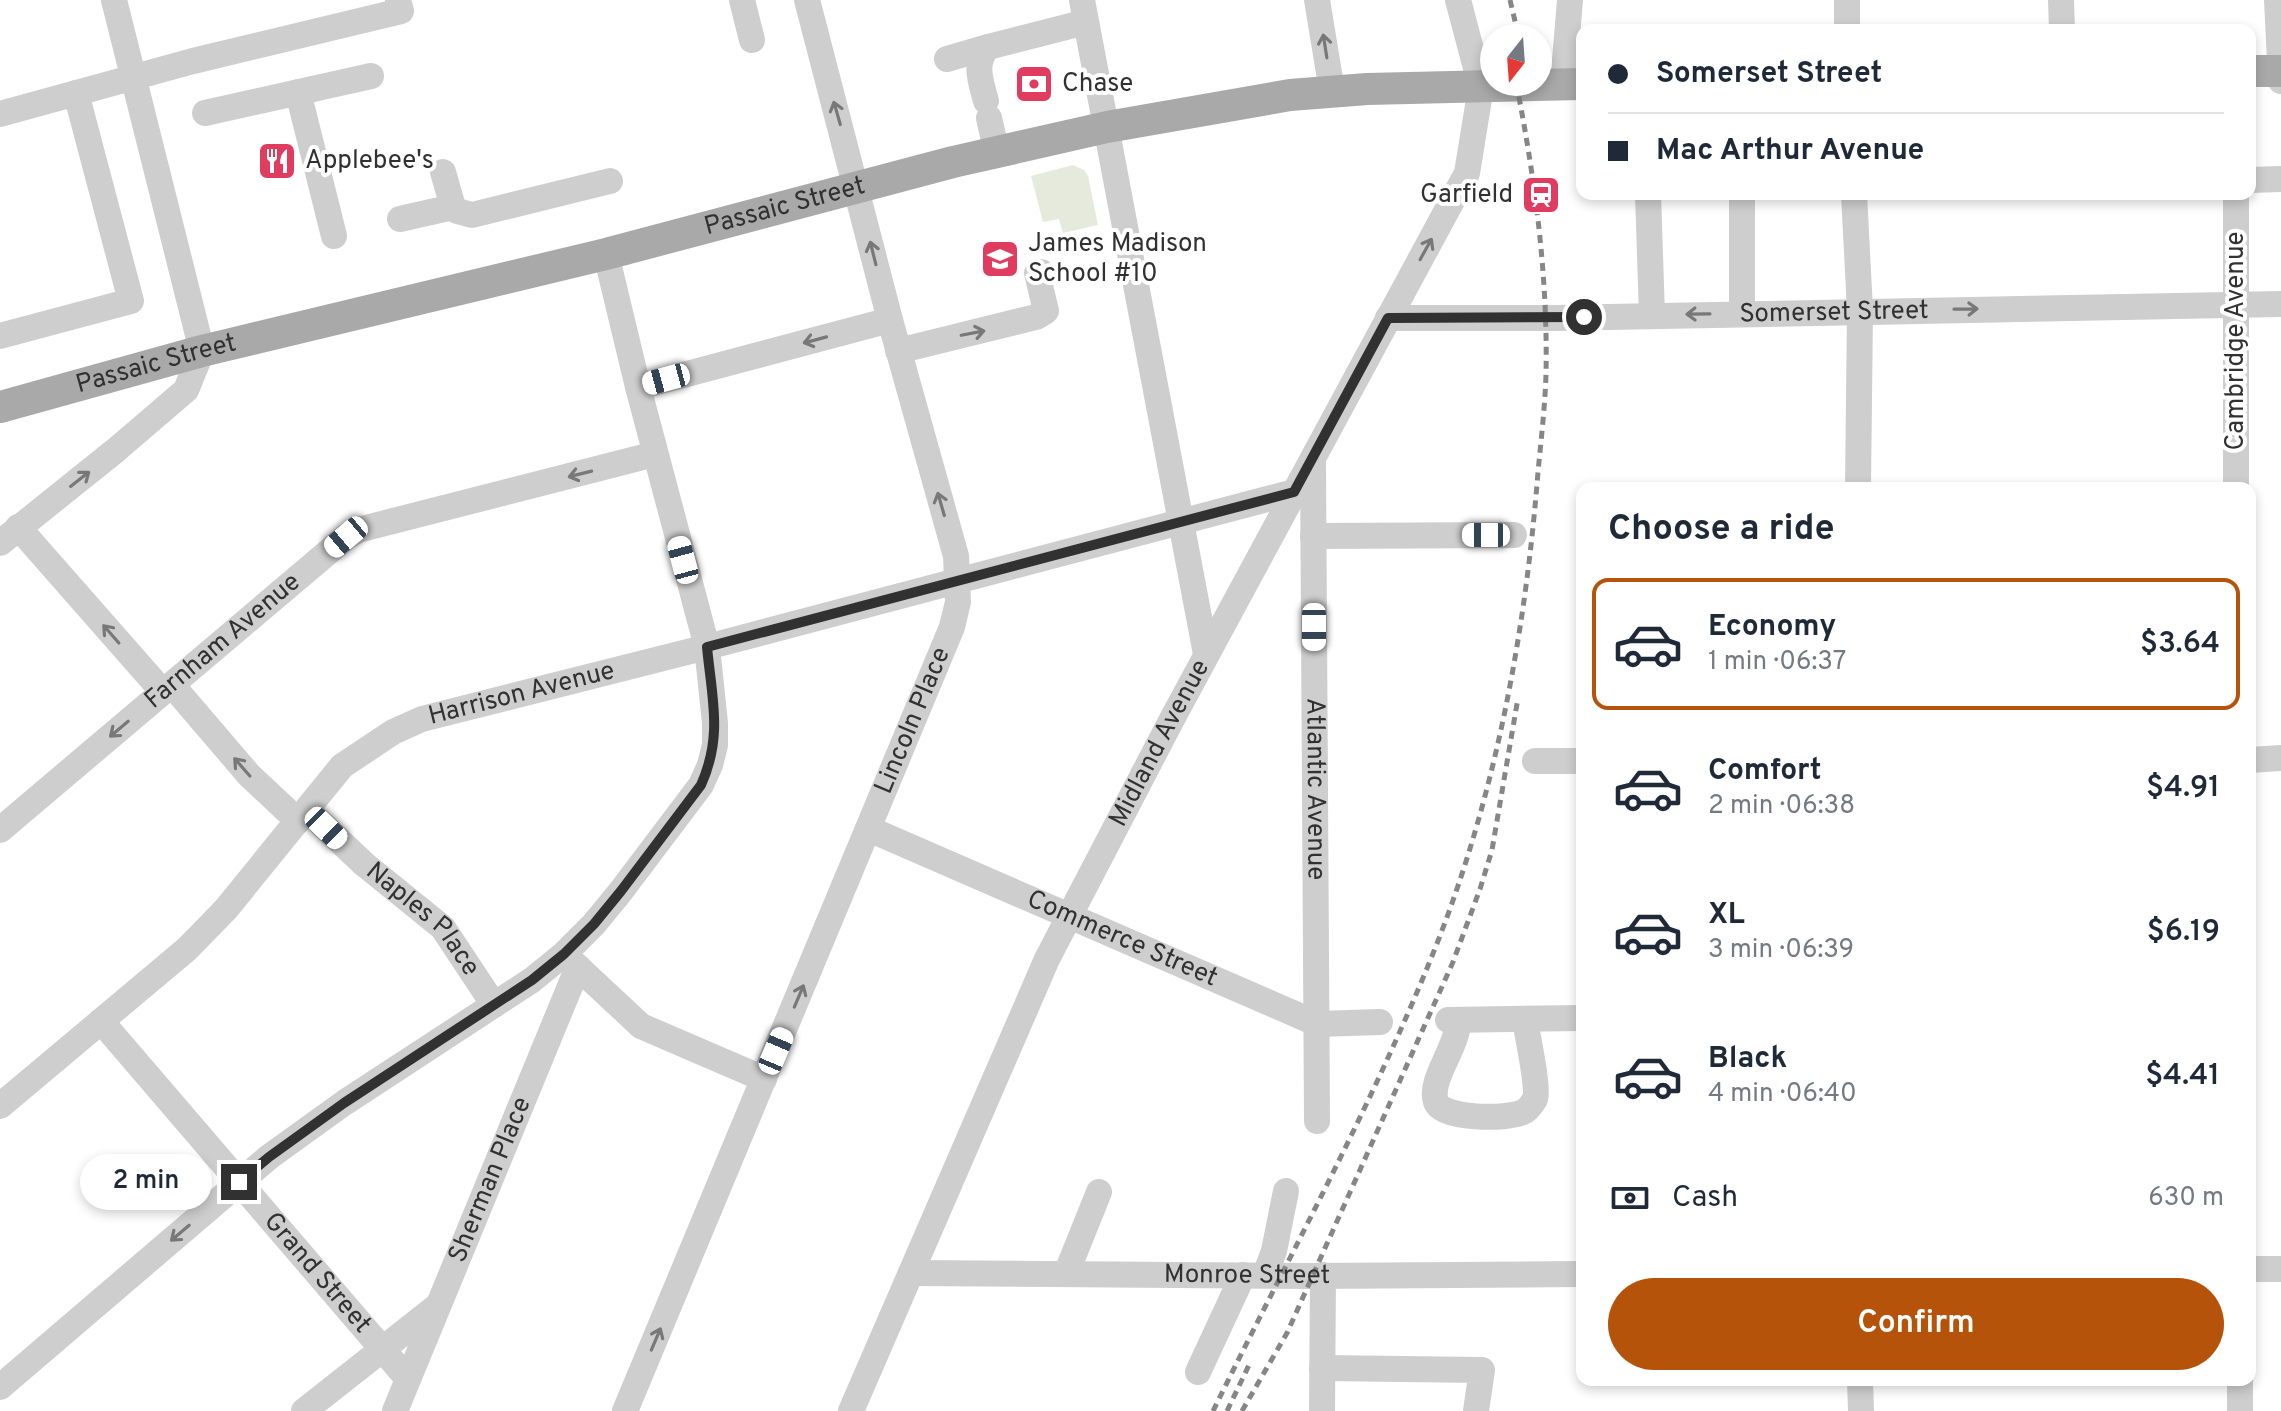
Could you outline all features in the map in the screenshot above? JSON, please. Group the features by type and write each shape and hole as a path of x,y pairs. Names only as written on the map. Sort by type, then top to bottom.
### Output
{"main road":[{"path":"2256,71 2281,71"},
{"name":"Passaic Street","path":"1552,85 1572,85"},
{"name":"Passaic Street","path":"0,407 202,351 606,254 1107,127 1214,106 1332,91 1480,87"}],"street":[{"path":"9,535 186,390 202,351 114,0"},
{"path":"0,114 401,11 398,0"},
{"path":"742,0 752,40"},
{"name":"Lincoln Place","path":"625,1411 869,829 952,627 958,602 956,556 898,351 807,0"},
{"path":"1317,0 1332,91"},
{"path":"1458,0 1480,83"},
{"path":"1570,0 1572,85"},
{"path":"1847,0 1847,24"},
{"path":"2061,0 2062,24"},
{"path":"2277,0 2281,81"},
{"path":"947,59 1084,11 1206,654"},
{"path":"988,47 978,69 997,153"},
{"path":"205,113 371,76"},
{"path":"298,92 334,236"},
{"path":"0,336 131,301 76,93"},
{"name":"Midland Avenue","path":"851,1411 1040,974 1206,654 1467,173 1480,93"},
{"path":"443,172 453,207 465,215 610,181"},
{"path":"2256,180 2281,179"},
{"path":"1648,200 1652,315"},
{"path":"1742,200 1742,313"},
{"path":"1854,200 1860,310 1858,482"},
{"name":"Cambridge Avenue","path":"2236,200 2236,482"},
{"path":"400,219 453,207"},
{"path":"0,1387 269,1157 344,1103 532,980 571,960 594,924 701,785 715,745 707,647 606,254"},
{"path":"898,351 1036,317 1046,311 1037,273 1041,272"},
{"name":"Somerset Street","path":"1388,318 2281,304"},
{"path":"638,387 890,320"},
{"name":"Farnham Avenue","path":"0,830 358,530 655,454"},
{"name":"Atlantic Avenue","path":"1313,458 1317,1121"},
{"name":"Harrison Avenue","path":"0,1106 156,976 207,929 342,766 362,750 422,719 1294,492"},
{"name":"Naples Place","path":"9,535 167,688 249,775 443,928 494,1005"},
{"path":"1313,536 1514,535"},
{"path":"2256,760 2281,758"},
{"path":"1535,761 1576,761"},
{"name":"Commerce Street","path":"869,829 1318,1024 1380,1022"},
{"path":"571,960 641,1026 764,1079"},
{"name":"Sherman Place","path":"395,1411 571,960"},
{"path":"1525,1019 1536,1096 1529,1108 1522,1113 1495,1116 1440,1110 1435,1101 1435,1086 1455,1043 1453,1020 1576,1018"},
{"name":"Grand Street","path":"101,1021 408,1379"},
{"path":"1198,1372 1254,1275 1274,1251 1286,1191"},
{"path":"1066,1274 1099,1192"},
{"path":"2256,1269 2281,1269"},
{"name":"Monroe Street","path":"911,1273 1576,1274"},
{"path":"1322,1411 1323,1275"},
{"path":"304,1411 439,1304"},
{"path":"1322,1368 1482,1370 1476,1411"},
{"path":"1860,1386 1861,1411"},
{"path":"2240,1386 2240,1411"}],"shaded area":[{"path":"1073,165 1084,170 1088,176 1098,225 1063,233 1059,219 1043,222 1031,176"}],"railway":[{"path":"1510,0 1516,24"},
{"path":"1213,1411 1355,1129 1408,1014 1454,898 1489,779 1525,596 1546,374 1545,301 1539,228 1519,96"},
{"path":"1242,1411 1287,1333 1453,962 1492,850 1518,698"},
{"path":"1227,1411 1250,1363"}],"place":[{"name":"Chase","path":"1034,84"},
{"name":"Applebee's","path":"277,161"},
{"name":"Garfield","path":"1541,195"},
{"name":"James Madison School #10","path":"1000,259"}],"route":[{"path":"239,1182 344,1103 532,980 594,924 701,785 710,765 715,745 715,723 707,647 1294,492 1388,318 1584,317"}]}
